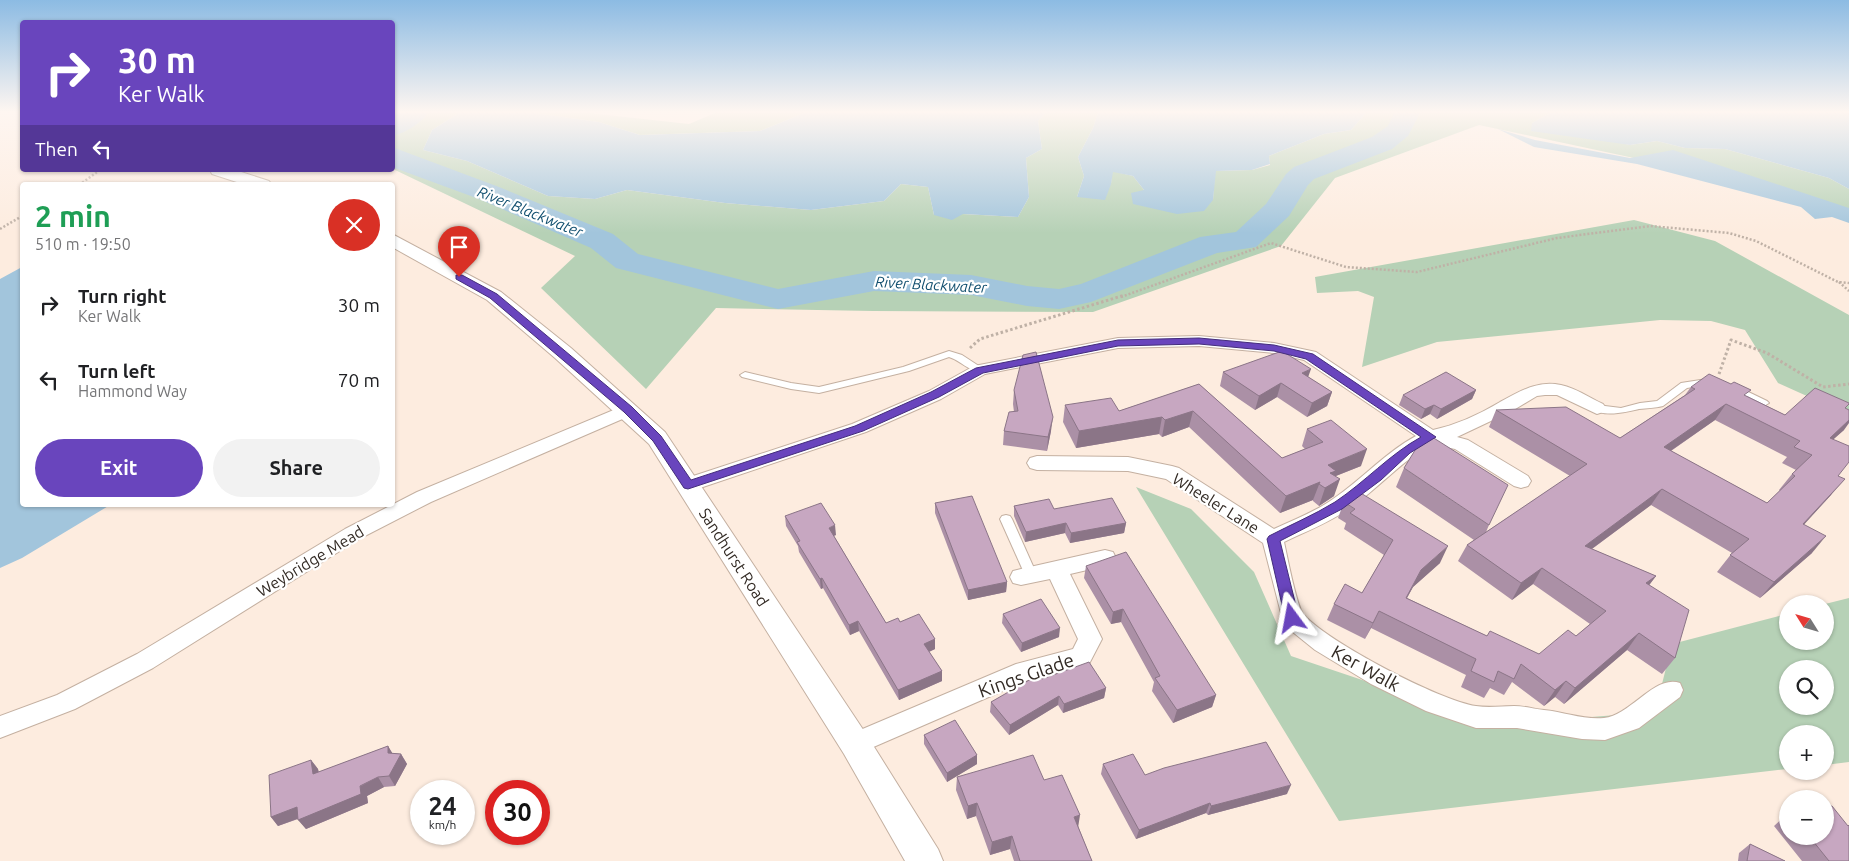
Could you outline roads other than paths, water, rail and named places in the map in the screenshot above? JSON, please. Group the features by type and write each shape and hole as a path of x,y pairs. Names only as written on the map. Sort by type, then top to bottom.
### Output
{"street":[{"path":"224,172 254,182"},
{"path":"395,241 494,296"},
{"name":"Sandhurst Road","path":"494,296 628,410 657,438 854,744 925,861"},
{"path":"688,485 859,428 935,395 980,370 1118,343 1199,341 1274,348 1310,356 1430,437 1461,444 1521,481"},
{"path":"1273,539 1338,506 1377,477 1406,450 1430,437 1452,432 1506,407 1530,392 1545,389 1560,390 1597,408"},
{"name":"Weybridge Mead","path":"0,727 66,702 145,661 352,534 424,496 628,410"},
{"name":"Wheeler Lane","path":"1037,463 1128,464 1172,473 1273,539"},
{"name":"Ker Walk","path":"1273,539 1292,618 1339,653 1379,677 1434,704 1476,717 1517,717 1582,728 1605,729 1630,720 1671,690"},
{"path":"1026,576 1105,558"},
{"name":"Kings Glade","path":"854,744 1024,671 1081,657 1090,639 1057,570"}],"lane":[{"path":"745,375 791,386 819,390 906,369 949,354 959,357 980,370"},
{"path":"1597,408 1621,411 1640,406 1660,404 1684,385 1721,382 1764,403"},
{"path":"1006,519 1026,576"}],"water":[{"path":"436,153 1035,153 1026,158 1029,197 1018,217 963,214 952,220 934,215 928,187 901,184 884,201 811,210 725,203 627,190 595,199 548,196 467,161"},
{"path":"1080,153 1276,153 1269,156 1270,164 1252,170 1216,171 1213,200 1204,211 1177,214 1133,204 1131,193 1144,190 1133,176 1113,172 1105,200 1077,197 1084,176 1078,157"},
{"path":"1571,153 1605,153 1630,158 1656,153 1683,153 1849,208 1849,223 1832,217 1815,219 1801,207 1637,164"},
{"path":"1740,153 1849,153 1849,189 1829,178"},
{"path":"20,268 20,507 107,507 22,558 0,568 0,279"}],"waterway":[{"name":"River Blackwater","path":"395,157 404,162 489,193 602,241 627,261 778,299 874,281 971,285 1027,296 1059,299 1091,292 1211,244 1245,240 1278,210 1296,180 1304,173 1356,153"}]}
